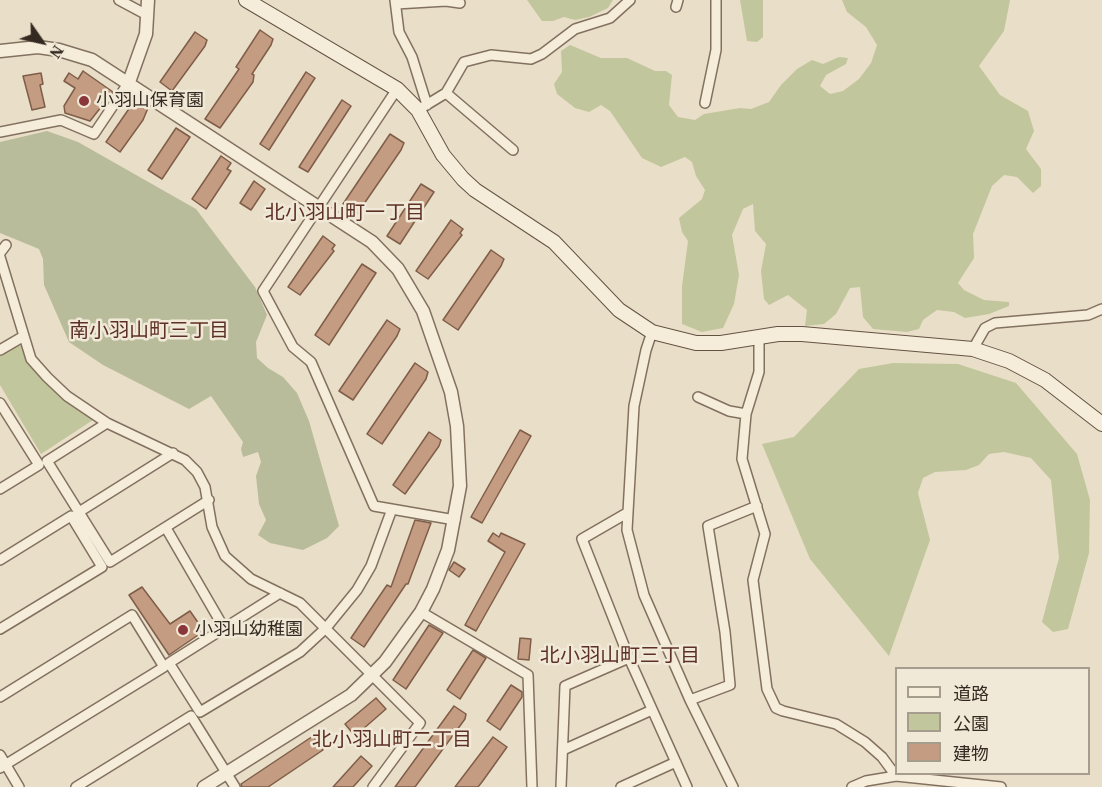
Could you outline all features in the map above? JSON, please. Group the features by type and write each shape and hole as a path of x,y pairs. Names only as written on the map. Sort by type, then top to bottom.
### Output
{"main road":[{"path":"246,0 396,89 422,108 443,155 475,190 554,242 619,310 652,332 704,344 759,336 802,334 973,349 1009,361 1045,380 1102,424"}],"street":[{"path":"119,0 147,15"},
{"path":"0,132 61,120 94,134 129,82 142,50 148,0"},
{"path":"460,3 446,0 395,2 399,32 412,57 422,108 446,93 464,62 491,55 531,59 542,54 575,29 610,18 630,0"},
{"path":"705,103 716,50 716,0"},
{"path":"0,51 38,47 78,54 129,82 320,206 385,253 398,269 423,311 455,410 460,464 455,520 437,579 421,612 400,645 372,676 334,707 204,787"},
{"path":"396,89 263,291 293,347 312,362 374,506 455,520"},
{"path":"446,93 513,150"},
{"path":"6,244 0,255 11,294 31,359 46,377 67,396 107,423 173,453 197,472 209,501 212,527 225,556 251,579 300,603 420,723 373,787"},
{"path":"0,293 11,294"},
{"path":"973,349 985,328 995,323 1088,315 1102,309"},
{"path":"652,332 643,360 634,406 633,449 627,513 632,554 644,595 690,700 734,787"},
{"path":"0,350 24,336"},
{"path":"759,336 759,372 746,414 742,459 765,534 753,580 767,689 771,699 783,711 823,720 848,730 882,757 895,775"},
{"path":"698,398 723,409 746,414"},
{"path":"0,403 4,418 39,465 0,489"},
{"path":"107,423 47,460 110,562 209,501"},
{"path":"79,512 173,453"},
{"path":"690,700 730,685 708,526 757,506"},
{"path":"280,593 169,663 200,712 300,652 326,628 357,590 366,574 392,509"},
{"path":"627,513 582,539 629,658 687,787"},
{"path":"0,560 71,516 102,567 0,629"},
{"path":"166,528 224,628"},
{"path":"421,612 528,675 532,787"},
{"path":"0,697 132,615 164,667 3,766"},
{"path":"561,787 565,686 629,658"},
{"path":"562,750 652,710"},
{"path":"76,787 191,716 235,787"},
{"path":"0,755 3,766 20,787"},
{"path":"621,787 676,762"},
{"path":"852,787 866,781 896,776 1001,787"}],"green space":[{"path":"527,0 613,0 608,8 589,17 575,20 564,17 553,21 542,21"},
{"path":"740,0 763,0 763,37 757,42 747,41"},
{"path":"842,0 1010,0 1004,31 979,66 1000,95 1028,111 1034,131 1026,149 1041,169 1041,186 1033,193 1017,177 1004,175 992,186 973,234 974,258 958,283 964,290 984,300 1009,302 1009,306 989,314 965,318 954,312 937,310 923,320 919,329 907,332 873,329 863,317 860,287 850,288 836,314 824,324 805,326 807,310 788,295 769,305 764,299 761,271 766,244 755,231 753,204 743,209 732,235 739,275 734,304 723,328 702,332 682,324 682,286 688,241 682,232 679,218 702,199 705,190 696,176 692,162 685,157 661,167 642,158 610,111 601,105 589,112 575,108 557,94 554,84 562,72 561,51 570,45 601,58 627,58 655,71 666,71 672,75 669,105 678,117 695,120 704,114 740,108 751,109 769,102 781,85 797,69 812,60 823,64 839,57 848,58 846,64 826,75 820,86 830,94 843,91 859,79 871,63 877,45 866,27 847,12"},
{"path":"47,131 78,142 196,209 255,287 267,315 256,342 257,358 283,377 297,393 309,421 339,526 327,538 303,550 270,543 258,535 266,520 259,504 256,476 261,462 258,452 243,457 241,449 243,442 211,396 189,409 103,365 69,342 44,285 43,259 39,249 0,233 0,142"},
{"path":"14,344 21,346 27,362 30,361 96,418 41,454 0,385 0,354"},
{"path":"893,363 958,364 1016,383 1077,454 1090,500 1089,553 1068,629 1053,632 1042,622 1059,558 1051,480 1031,458 1004,452 989,454 979,465 966,470 935,472 923,478 918,493 930,540 889,656 810,559 762,444 794,437 859,369"}],"building":[{"path":"260,30 273,39 271,45 252,74 254,75 253,82 220,128 205,119 239,69 236,67"},
{"path":"195,32 207,40 205,46 172,91 160,82"},
{"path":"83,71 113,92 90,121 65,113 64,106 75,88 64,81 69,73 78,79"},
{"path":"306,72 315,78 269,150 260,144"},
{"path":"41,73 43,84 40,85 45,107 32,110 23,76"},
{"path":"135,100 148,108 143,120 120,152 106,142"},
{"path":"342,100 351,106 308,172 299,167"},
{"path":"176,128 190,137 162,179 148,170"},
{"path":"390,134 404,143 357,214 343,204"},
{"path":"221,156 231,163 227,169 231,171 206,209 192,199"},
{"path":"254,181 265,189 251,210 240,203"},
{"path":"421,184 434,192 400,244 387,236"},
{"path":"451,220 463,229 460,233 462,235 428,279 416,271"},
{"path":"323,236 335,245 332,249 334,251 300,295 288,287"},
{"path":"491,250 504,259 458,330 443,320"},
{"path":"362,264 376,273 329,345 315,335"},
{"path":"387,320 400,329 353,400 339,391"},
{"path":"415,363 428,372 426,379 382,444 367,434"},
{"path":"520,430 531,436 482,523 471,517"},
{"path":"429,432 441,440 439,446 405,494 393,485"},
{"path":"415,520 431,523 408,584 364,647 351,638 387,585 391,587"},
{"path":"493,533 499,537 501,533 525,544 476,631 465,625 505,552 488,541"},
{"path":"454,562 465,569 459,577 449,570"},
{"path":"142,587 170,624 190,611 204,631 169,655 129,595"},
{"path":"429,625 443,633 406,689 393,680"},
{"path":"520,638 531,639 529,660 518,659"},
{"path":"473,650 486,658 460,699 447,690"},
{"path":"511,685 522,692 522,697 500,730 487,721"},
{"path":"376,698 386,709 355,736 345,724"},
{"path":"454,706 466,714 465,719 415,787 395,787"},
{"path":"313,736 323,750 268,787 242,787 241,784"},
{"path":"493,737 507,747 482,782 478,787 455,787"},
{"path":"361,756 372,766 353,787 333,787"}],"place":[{"name":"小羽山保育園","path":"84,101"},
{"name":"小羽山幼稚園","path":"183,630"}],"district":[{"name":"北小羽山町一丁目","path":"345,214"},
{"name":"南小羽山町三丁目","path":"149,332"},
{"name":"北小羽山町三丁目","path":"620,657"},
{"name":"北小羽山町二丁目","path":"392,741"}]}
